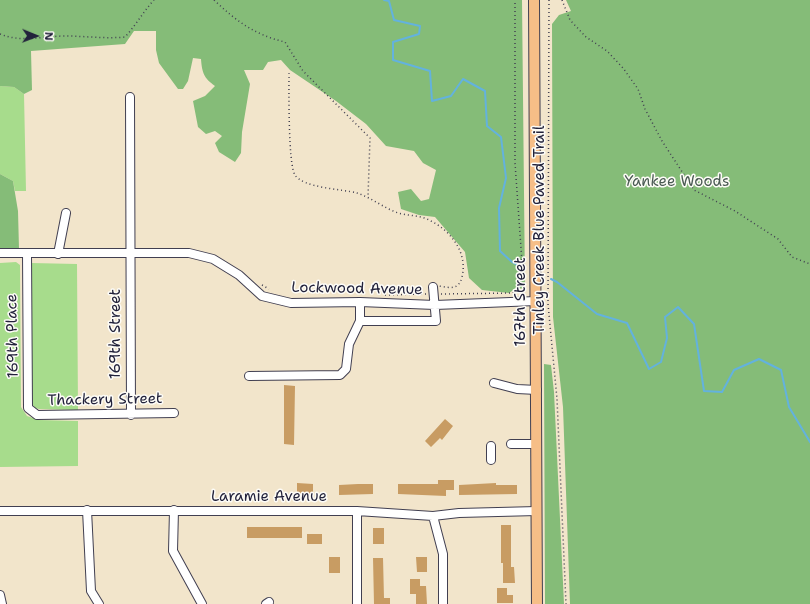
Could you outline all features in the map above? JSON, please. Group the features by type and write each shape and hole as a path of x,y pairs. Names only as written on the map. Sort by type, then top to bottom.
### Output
{"main road":[{"name":"167th Street","path":"534,0 537,604"}],"street":[{"name":"169th Street","path":"130,97 132,244 129,254 131,414"},
{"path":"58,254 66,213"},
{"name":"Lockwood Avenue","path":"0,253 189,253 213,258 239,275 262,296 292,304 360,302 435,305 536,301"},
{"name":"169th Place","path":"27,253 28,408 37,415"},
{"path":"360,321 436,321 434,291"},
{"path":"249,376 344,374 349,344 360,321 360,302"},
{"path":"494,383 517,389 537,390"},
{"name":"Thackery Street","path":"37,415 174,413"},
{"path":"511,444 537,444"},
{"path":"491,446 491,460"},
{"path":"87,510 91,591 99,604"},
{"path":"174,510 173,551 202,604"},
{"name":"Laramie Avenue","path":"0,511 357,511 433,516 459,513 537,511"},
{"path":"357,511 357,604"},
{"path":"433,516 443,554 443,604"},
{"path":"0,595 2,604"}],"path":[{"path":"0,34 9,38 38,39 64,36 125,37 137,24 145,10 154,0"},
{"path":"214,0 233,18 266,38 285,42 303,71 370,138 368,198"},
{"path":"434,291 513,293 521,283 521,231 515,163 515,0"},
{"name":"Tinley Creek Blue Paved Trail","path":"549,0 548,304 558,415 566,604"},
{"path":"562,0 570,20 586,37 612,57 638,89 662,141 694,190 735,211 778,239 792,256 810,264"},
{"path":"290,73 289,122 291,164 294,175 304,182 358,194 398,212 430,220 447,232 457,244 462,257 463,273 461,282 457,287 434,291 382,295"}],"green space":[{"path":"0,0 522,0 525,288 515,289 509,293 482,290 469,278 465,252 435,217 419,215 401,209 398,192 411,189 421,201 429,199 436,170 423,163 414,151 386,146 366,124 336,101 290,70 281,60 268,62 263,70 244,70 250,84 242,132 241,153 235,162 219,152 215,143 222,136 215,131 206,134 198,127 193,101 205,96 215,86 204,75 201,59 193,58 188,81 183,89 178,89 159,63 156,50 156,31 134,31 125,44 31,51 32,90 24,94 14,87 0,86"},
{"name":"Yankee Woods","path":"566,0 810,0 810,604 570,604 563,407 553,317 552,24 559,15 571,11"},
{"path":"0,86 14,87 24,94 26,191 15,191 13,181 0,174"},
{"path":"0,174 13,181 18,211 19,249 0,248"},
{"path":"16,262 20,265 21,407 27,416 39,420 78,421 78,466 0,467 0,263"},
{"path":"31,263 77,264 78,410 39,409 35,408 32,404"},
{"path":"544,364 551,365 554,392 564,604 545,604"}],"building":[{"path":"284,385 295,386 294,445 284,444"},
{"path":"445,419 453,426 442,440 440,438 431,447 425,441"},
{"path":"438,480 454,480 454,490 446,490 446,496 398,494 398,484 438,484"},
{"path":"297,483 313,484 313,494 297,494"},
{"path":"496,483 496,485 517,485 517,494 459,495 459,485"},
{"path":"373,484 373,494 339,495 339,485"},
{"path":"501,525 511,525 511,567 514,567 515,583 503,583 503,563 501,563"},
{"path":"247,527 302,527 302,538 247,538"},
{"path":"373,528 384,528 384,544 373,544"},
{"path":"307,534 322,534 322,544 307,544"},
{"path":"329,557 340,557 340,573 329,573"},
{"path":"416,557 427,557 427,572 417,572"},
{"path":"373,558 383,558 384,598 390,598 390,604 374,604"},
{"path":"410,579 420,579 420,586 426,586 427,604 416,604 416,594 410,594"},
{"path":"497,588 507,588 507,595 513,595 513,603 497,603"}],"waterway":[{"path":"384,0 389,1 394,20 420,26 419,34 393,42 393,60 430,71 432,101 451,96 463,79 485,91 487,126 501,137 506,178 499,208 500,251 519,266"},
{"path":"551,279 557,282 597,314 627,323 649,369 661,362 667,338 665,317 678,307 694,324 704,391 722,392 734,370 759,359 781,370 789,407 810,442"}]}
